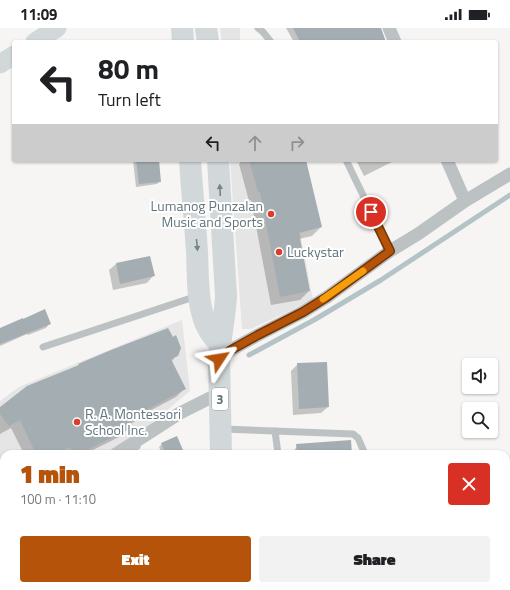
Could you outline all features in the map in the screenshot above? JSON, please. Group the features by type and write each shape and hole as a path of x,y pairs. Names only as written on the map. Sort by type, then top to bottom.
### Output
{"highway":[{"path":"182,28 182,40"},
{"path":"206,28 208,40"},
{"path":"190,162 199,295 203,316 219,352"},
{"name":"3","path":"218,162 226,296 219,352 222,450"}],"main road":[{"path":"38,40 56,28"},
{"path":"0,64 12,56"}],"street":[{"path":"389,28 394,40"},
{"path":"448,162 465,201"},
{"path":"219,352 231,350 303,312 327,297 390,251 418,234 465,201 510,174"},
{"path":"122,450 180,413 220,393"}],"lane":[{"path":"258,28 269,40"},
{"path":"347,162 390,251"},
{"path":"43,347 199,295"},
{"path":"221,429 353,434 358,438 363,450"},
{"path":"275,431 277,450"}],"shaded area":[{"path":"220,28 240,28 240,40 222,40"},
{"path":"230,162 286,162 313,300 251,329 242,329"},
{"name":"R. A. Montessori School Inc.","path":"182,320 190,391 128,443 117,450 0,450 0,401 19,387"}],"building":[{"path":"293,28 381,28 385,40 299,40"},
{"path":"136,162 159,162 161,182 139,184"},
{"path":"250,162 306,162 322,227 299,233 310,291 280,297 260,192 258,192"},
{"path":"150,256 155,276 120,284 116,263"},
{"path":"45,309 51,324 0,344 0,328"},
{"name":"R. A. Montessori School Inc.","path":"168,328 173,337 176,335 181,348 178,356 171,359 186,389 142,412 144,414 128,422 131,428 87,450 71,450 70,447 64,450 34,450 20,420 9,426 0,414 0,407 27,386 111,350"},
{"path":"327,362 329,407 299,409 297,363"},
{"path":"177,436 183,450 164,450 161,443"},
{"path":"351,440 352,450 297,450 296,444"}],"waterway":[{"path":"249,355 314,320 381,280 510,195"},
{"path":"134,450 138,447"}],"slow traffic":[{"path":"323,299 363,271"}],"place":[{"name":"Lumanog Punzalan Music and Sports","path":"271,214"},
{"name":"Luckystar","path":"279,252"},
{"name":"R. A. Montessori School Inc.","path":"77,422"}],"route":[{"path":"219,359 231,350 303,312 327,297 390,251 371,212"}]}
